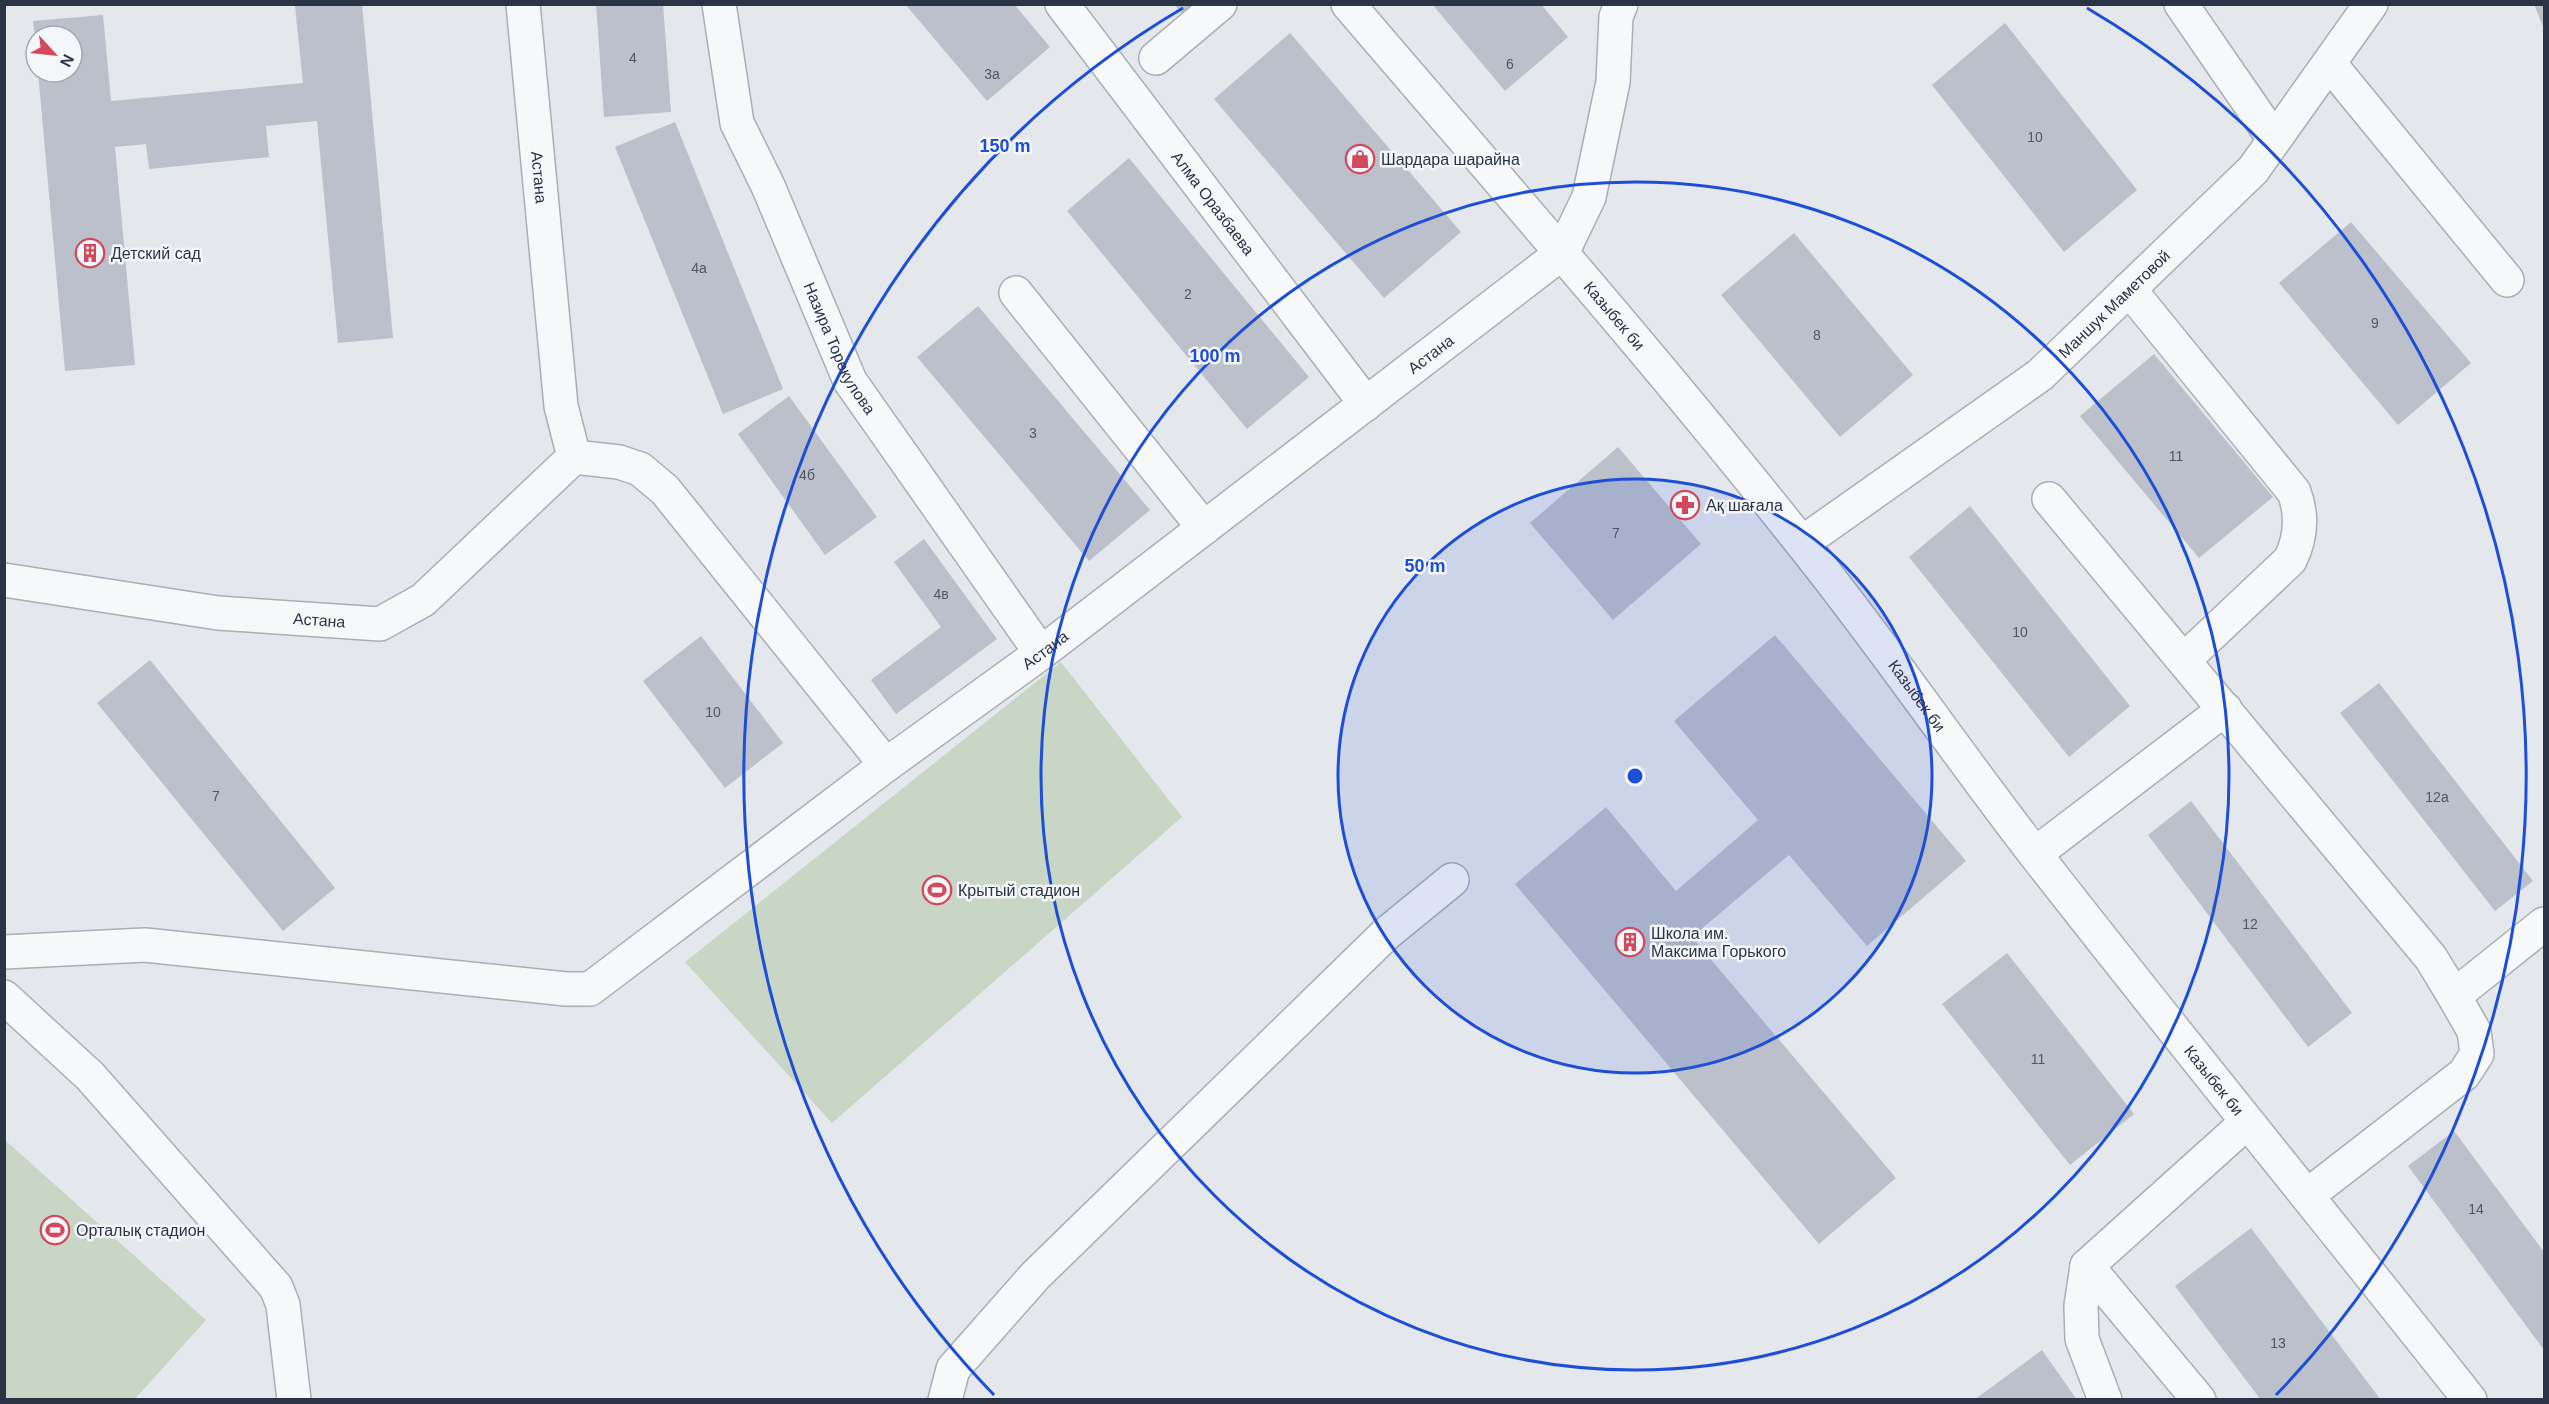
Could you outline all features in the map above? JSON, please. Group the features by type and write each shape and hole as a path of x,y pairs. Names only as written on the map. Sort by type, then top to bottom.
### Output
{"street":[{"name":"Астана","path":"4,580 218,613 380,624 423,600 574,457 561,406 523,4"},
{"name":"Назира Торекулова","path":"718,4 737,123 768,186 850,381 1041,653"},
{"name":"Алма Оразбаева","path":"1062,4 1366,404"},
{"path":"1156,58 1220,4"},
{"name":"Казыбек би","path":"1348,4 1562,253 1802,543 2035,854 2246,1123 2308,1195 2470,1400"},
{"path":"2181,4 2274,139"},
{"name":"Маншук Маметовой","path":"1802,543 2040,375 2253,170 2371,4"},
{"path":"1562,253 1589,197 1613,82 1615,9"},
{"path":"2329,63 2507,280"},
{"name":"Астана","path":"4,952 145,945 566,989 590,989 886,765 1041,653 1562,253"},
{"path":"2129,289 2294,492 2300,509 2298,544 2290,561 2184,660"},
{"path":"1016,293 1204,528"},
{"path":"574,457 619,462 640,469 665,490 886,765"},
{"path":"2049,499 2432,958 2474,1031 2477,1054 2464,1074 2308,1195"},
{"path":"2035,854 2224,709"},
{"path":"945,1400 953,1369 1035,1276 1387,933 1452,880"},
{"path":"2454,996 2544,924"},
{"path":"4,997 90,1076 276,1287 283,1305 294,1400"},
{"path":"2104,1400 2082,1339 2081,1306 2086,1266 2246,1123"},
{"path":"2086,1266 2199,1400"}],"green space":[{"name":"Крытый стадион","path":"1061,662 1182,817 832,1123 685,962"},
{"name":"Орталық стадион","path":"5,1140 206,1320 135,1399 5,1399"}],"building":[{"name":"Детский сад","path":"362,4 393,338 338,343 317,121 266,126 269,157 149,169 146,144 115,147 135,365 65,371 39,84 84,84 84,24 33,24 33,21 103,15 111,101 303,83 295,6"},
{"path":"596,4 663,4 671,112 604,117"},
{"path":"905,4 1014,4 1050,47 987,101"},
{"path":"1174,4 1196,4 1183,15"},
{"path":"1432,4 1541,4 1568,37 1505,91"},
{"path":"2534,4 2544,4 2544,29"},
{"path":"2005,23 2137,190 2064,252 1932,85"},
{"path":"1290,33 1461,232 1384,298 1214,99"},
{"path":"675,122 783,389 723,414 615,147"},
{"path":"1129,158 1309,377 1247,429 1067,211"},
{"path":"2351,222 2471,363 2398,425 2279,283"},
{"path":"1794,233 1913,375 1840,437 1721,295"},
{"path":"978,306 1150,510 1089,561 917,357"},
{"path":"2154,354 2273,497 2199,558 2080,416"},
{"path":"789,396 877,517 825,555 738,434"},
{"path":"1618,447 1701,544 1613,620 1530,523"},
{"path":"1970,506 2130,706 2069,757 1909,557"},
{"path":"924,539 997,639 896,714 871,680 941,627 894,562"},
{"name":"Школа им. Максима Горького","path":"1775,635 1966,861 1867,946 1789,855 1692,937 1896,1178 1819,1244 1515,884 1606,807 1676,891 1758,820 1674,721"},
{"path":"701,636 783,743 725,788 643,681"},
{"path":"150,660 335,888 283,931 97,703"},
{"path":"2379,683 2533,881 2495,911 2340,713"},
{"path":"2191,801 2352,1013 2308,1047 2148,835"},
{"path":"2007,953 2134,1114 2070,1165 1942,1004"},
{"path":"2454,1131 2544,1252 2544,1350 2408,1166"},
{"path":"2251,1228 2381,1400 2261,1400 2175,1286"},
{"path":"2042,1350 2077,1400 1974,1400"}],"place":[{"name":"Шардара шарайна","path":"1360,159"},
{"name":"Детский сад","path":"90,253"},
{"name":"Ақ шағала","path":"1685,505"},
{"name":"Крытый стадион","path":"937,890"},
{"name":"Школа им. Максима Горького","path":"1630,942"},
{"name":"Орталық стадион","path":"55,1230"}]}
